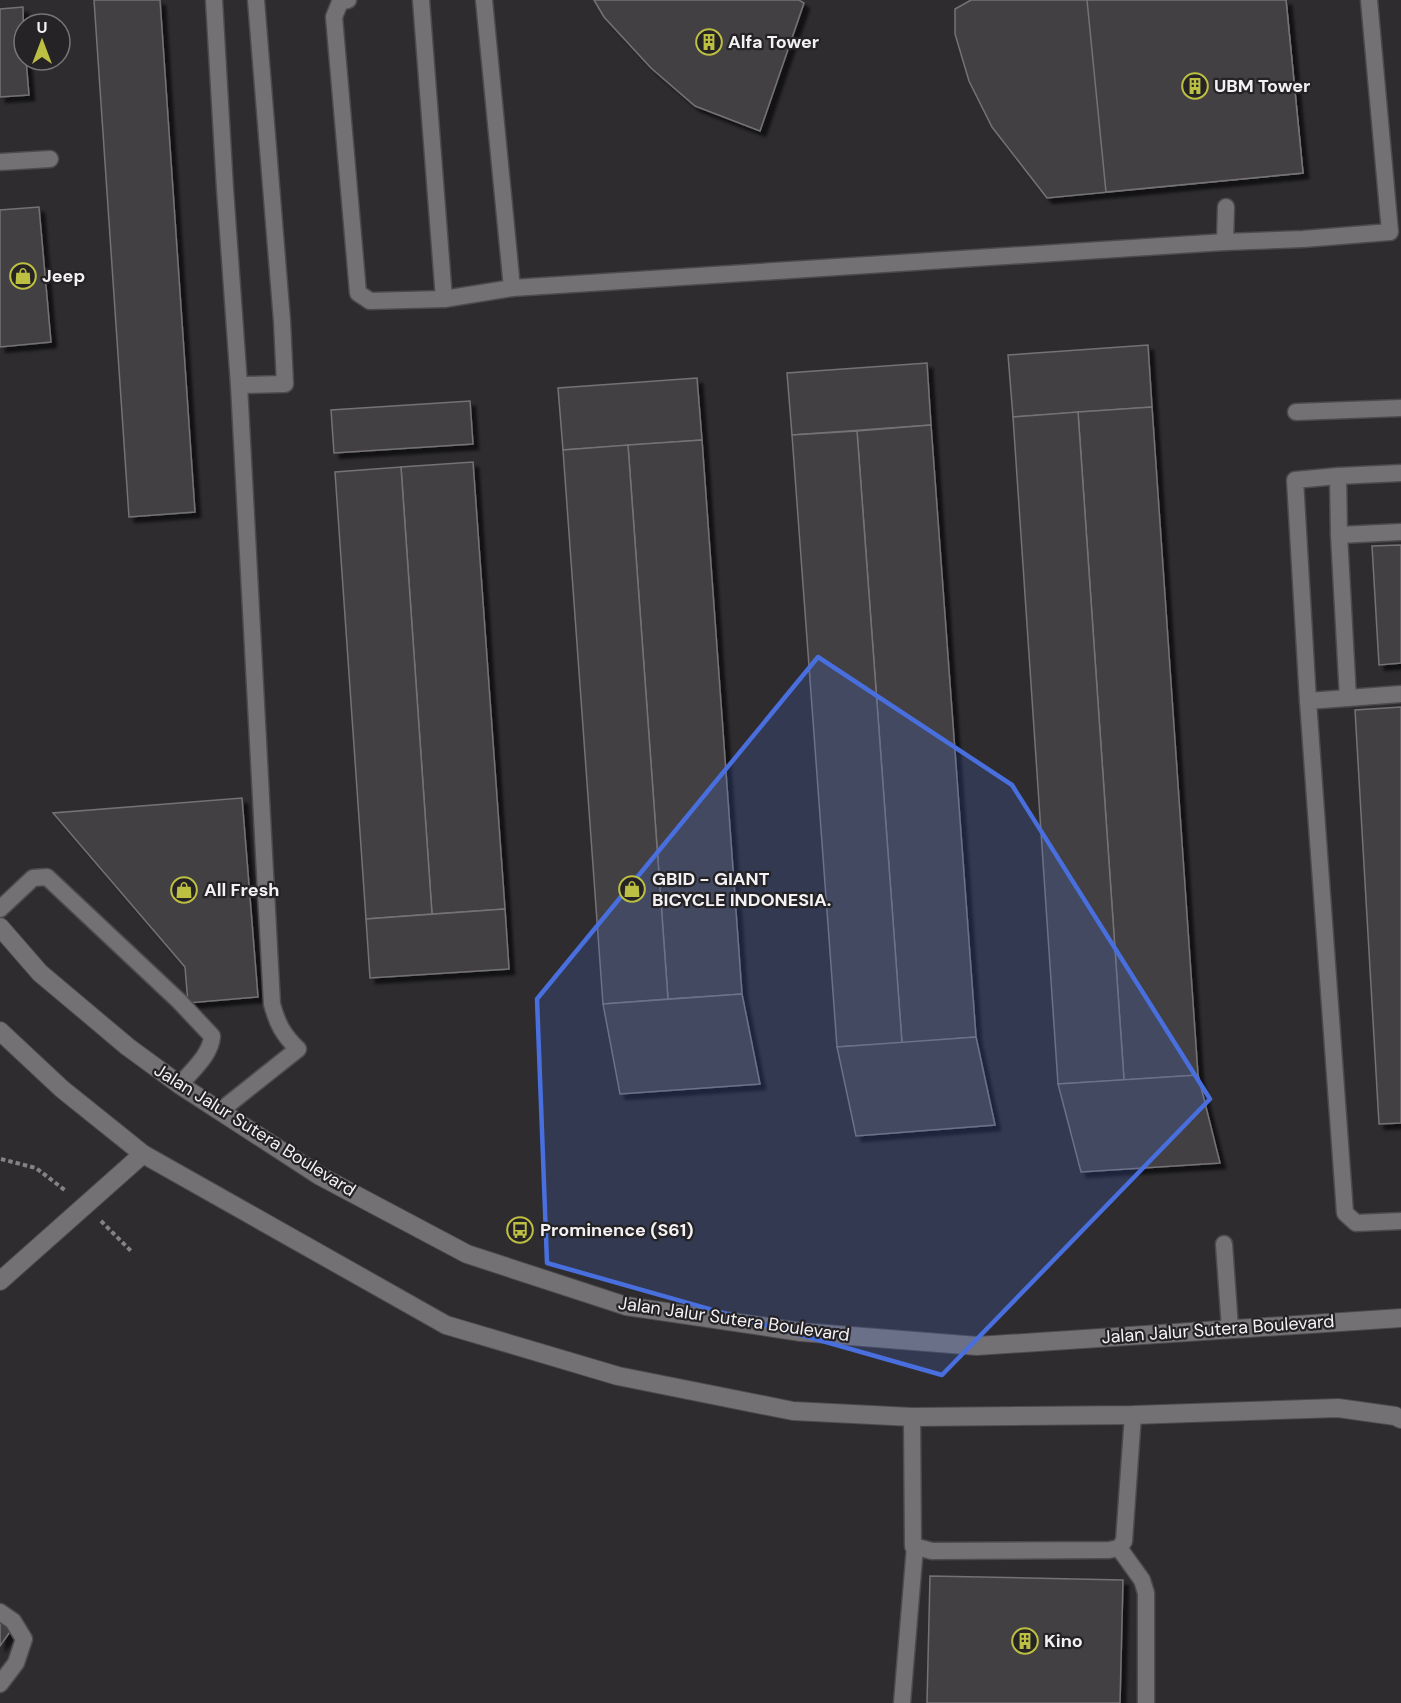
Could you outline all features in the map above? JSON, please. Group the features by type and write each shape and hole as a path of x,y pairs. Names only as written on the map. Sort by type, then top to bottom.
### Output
{"main road":[{"name":"Jalan Jalur Sutera Boulevard","path":"0,927 40,974 128,1047 180,1085 320,1176 467,1254 626,1306 801,1332 977,1346 1401,1318"},
{"path":"0,1031 62,1089 143,1155 446,1325 618,1376 793,1411 912,1417 1133,1415 1338,1408 1395,1416 1401,1419"},
{"path":"0,1281 143,1155"}],"lane":[{"path":"214,0 239,385 272,1004 278,1024 287,1038 298,1048 220,1111"},
{"path":"239,385 285,384 256,0"},
{"path":"348,0 340,2 334,17 358,293 370,301 444,299 512,288 1390,232 1369,0"},
{"path":"421,0 444,299"},
{"path":"484,0 512,288"},
{"path":"0,162 50,159"},
{"path":"1225,242 1226,207"},
{"path":"1296,412 1401,408"},
{"path":"1401,473 1295,480 1308,701 1345,1214 1356,1223 1401,1221"},
{"path":"1338,476 1348,698"},
{"path":"1339,535 1401,532"},
{"path":"1308,701 1401,694"},
{"path":"0,909 33,878 47,877 179,1001 212,1036 211,1045 205,1055 180,1085"},
{"path":"1224,1244 1230,1328"},
{"path":"915,1547 932,1551 1109,1550 1119,1548 1124,1541 1133,1415"},
{"path":"902,1703 915,1547 911,1526 912,1417"},
{"path":"1119,1548 1138,1574 1146,1593 1146,1703"},
{"path":"0,1612 13,1622 24,1639 16,1663 0,1684"}],"path":[{"path":"0,1156 0,1166"}],"highlighted area":[{"path":"818,657 1012,785 1210,1099 942,1375 547,1263 537,999"}],"building":[{"path":"94,0 160,0 195,512 129,517"},
{"name":"Alfa Tower","path":"594,0 799,0 804,3 760,131 695,106 651,68 604,17"},
{"name":"UBM Tower","path":"971,0 1286,0 1303,173 1047,198 992,127 969,81 955,34 955,9"},
{"name":"UBM Tower","path":"1087,0 1286,0 1303,173 1106,192"},
{"path":"23,7 23,12 12,12 12,72 27,72 29,95 0,97 0,9"},
{"name":"Jeep","path":"39,207 51,342 0,347 0,210"},
{"path":"1148,345 1152,407 1013,417 1008,355"},
{"path":"927,363 931,425 792,435 787,373"},
{"path":"697,378 702,440 563,450 558,388"},
{"path":"470,401 473,444 334,453 331,410"},
{"path":"1152,407 1198,1075 1124,1080 1078,412"},
{"path":"1078,412 1124,1080 1058,1084 1013,417"},
{"path":"931,425 976,1037 902,1043 857,431"},
{"path":"857,431 902,1043 837,1047 792,435"},
{"path":"702,440 742,994 668,999 628,445"},
{"path":"628,445 668,999 603,1004 563,450"},
{"path":"473,462 505,909 432,914 401,467"},
{"path":"401,467 432,914 366,919 335,472"},
{"path":"1401,545 1401,663 1379,665 1372,546"},
{"path":"1401,707 1401,1123 1379,1124 1355,710"},
{"name":"All Fresh","path":"242,798 258,997 188,1003 185,967 53,813"},
{"path":"505,909 509,969 370,978 366,919"},
{"path":"742,994 760,1084 620,1094 603,1004"},
{"path":"976,1037 995,1125 856,1136 837,1047"},
{"path":"1198,1075 1220,1163 1081,1172 1058,1084"},
{"name":"Kino","path":"930,1576 1123,1580 1120,1703 927,1703"},
{"path":"0,1621 12,1629 0,1646"}],"place":[{"name":"Alfa Tower","path":"709,42"},
{"name":"UBM Tower","path":"1195,86"},
{"name":"Jeep","path":"23,276"},
{"name":"GBID - GIANT BICYCLE INDONESIA.","path":"632,889"},
{"name":"All Fresh","path":"184,890"},
{"name":"Prominence (S61)","path":"520,1230"},
{"name":"Kino","path":"1025,1641"}]}
